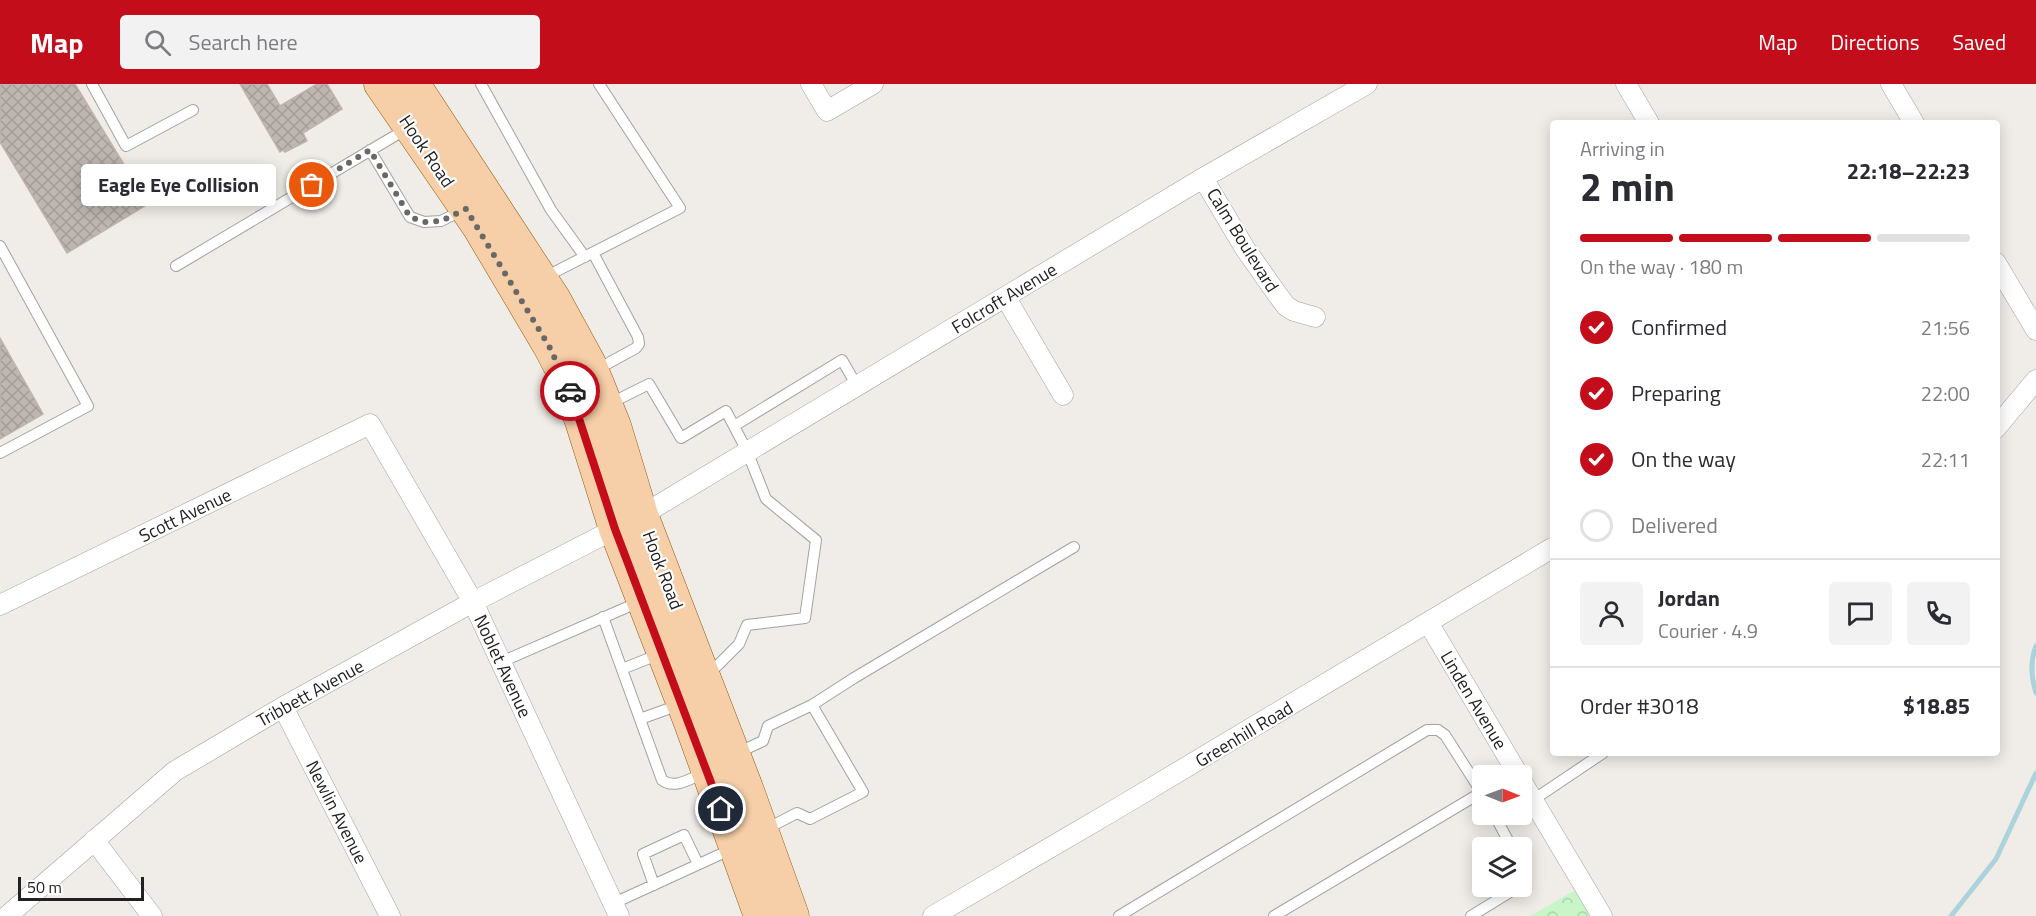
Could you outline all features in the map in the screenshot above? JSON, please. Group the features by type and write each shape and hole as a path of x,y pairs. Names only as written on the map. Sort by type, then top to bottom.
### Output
{"main road":[{"name":"Hook Road","path":"380,84 424,124 542,279 574,333 593,371 608,405 642,601 760,916"},
{"name":"Hook Road","path":"414,84 424,124 466,209 562,371 581,421 628,522 705,678 793,916"},
{"path":"424,124 426,84"}],"street":[{"path":"812,84 827,111 873,84"},
{"name":"Folcroft Avenue","path":"628,522 1006,298 1203,178 1367,84"},
{"path":"1626,84 1647,120"},
{"path":"1891,84 1912,120"},
{"name":"Calm Boulevard","path":"1203,178 1244,247 1276,294 1286,306 1294,311 1315,317"},
{"path":"2000,269 2036,330"},
{"path":"1006,298 1063,395"},
{"path":"2000,423 2036,380"},
{"name":"Noblet Avenue","path":"370,424 473,602 616,910"},
{"name":"Scott Avenue","path":"0,605 370,424"},
{"name":"Tribbett Avenue","path":"7,916 175,771 283,707 473,602 628,522"},
{"name":"Greenhill Road","path":"933,916 1429,624 1550,549"},
{"name":"Linden Avenue","path":"1429,624 1509,765"},
{"name":"Newlin Avenue","path":"283,707 390,916"},
{"name":"Linden Avenue","path":"1533,800 1602,916"},
{"path":"94,840 152,916"}],"lane":[{"path":"92,84 126,146 193,110"},
{"path":"481,84 551,210 589,255 638,337 639,344 636,348 593,371"},
{"path":"542,279 680,208 599,84"},
{"path":"176,266 370,150 424,124"},
{"path":"370,150 410,217 424,222 441,221 466,209"},
{"path":"0,246 87,406 0,453"},
{"path":"734,426 842,360 857,386"},
{"path":"608,405 649,384 681,438 726,411 747,451 766,499 816,540 805,618 747,625 739,644 705,678"},
{"path":"734,754 762,741 768,726 812,705 1074,547"},
{"path":"501,662 642,601"},
{"path":"603,617 662,780 674,785 707,771"},
{"path":"622,669 663,653"},
{"path":"640,719 682,704"},
{"path":"763,830 797,813 810,819 863,792 812,705"},
{"path":"1119,916 1427,730 1438,730 1445,735 1472,777"},
{"path":"1533,800 1599,756"},
{"path":"1274,916 1472,798"},
{"path":"654,885 643,854 684,835 698,864"},
{"path":"616,910 654,885 735,847"},
{"path":"1471,916 1502,897"}],"green space":[{"path":"1584,885 1601,916 1530,916"}],"building":[{"path":"0,84 75,84 148,204 67,253 0,142"},
{"path":"240,84 267,84 280,106 317,84 327,84 342,109 303,133 307,141 285,152 283,150 280,152"},
{"path":"0,338 43,414 0,439"}],"waterway":[{"path":"2036,646 2032,669 2036,693"},
{"path":"1951,916 1996,859 2036,773"}],"way so far":[{"path":"312,185 370,150 410,217 424,222 441,221 466,209 549,346 570,391"}],"place":[{"name":"Eagle Eye Collision","path":"312,185"}],"route":[{"path":"570,391 615,529 721,809"}]}
